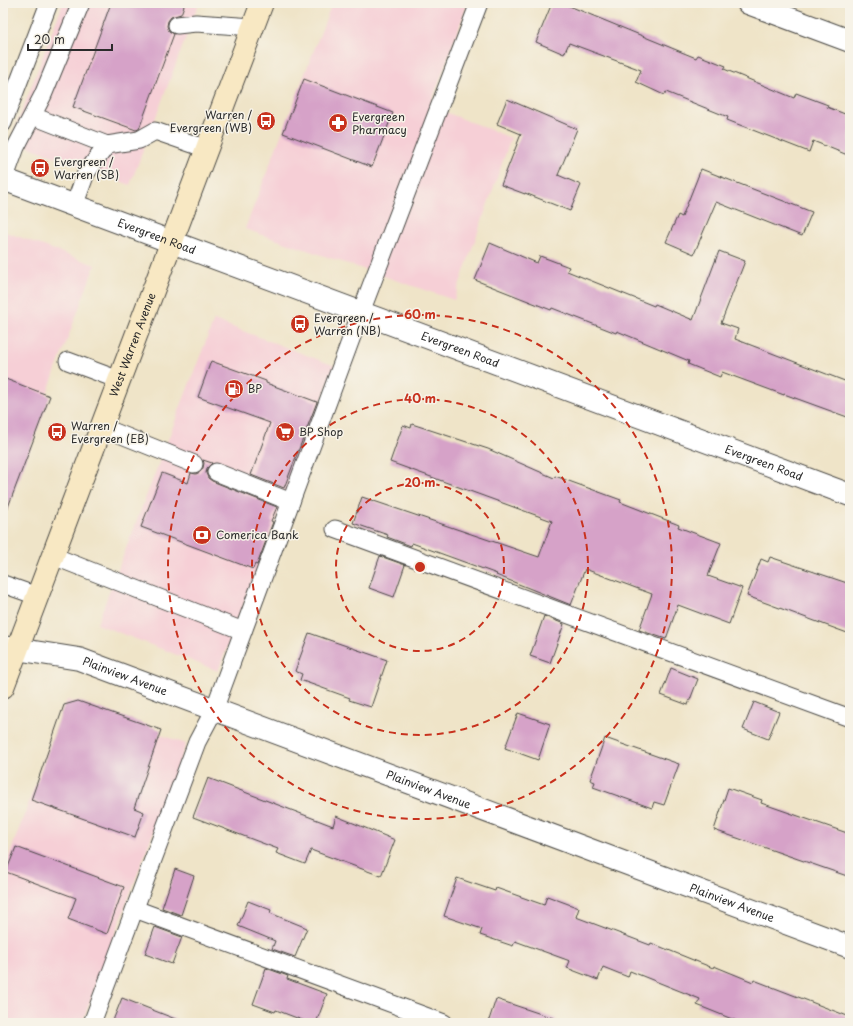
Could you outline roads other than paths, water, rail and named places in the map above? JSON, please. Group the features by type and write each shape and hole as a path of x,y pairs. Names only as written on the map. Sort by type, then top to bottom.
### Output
{"main road":[{"name":"West Warren Avenue","path":"3,687 10,648 37,596 53,556 262,3"}],"street":[{"path":"748,3 850,41"},
{"name":"Evergreen Road","path":"4,180 850,495"},
{"name":"Plainview Avenue","path":"10,648 79,659 850,947"}],"lane":[{"path":"3,123 49,3"},
{"path":"4,180 16,147 44,95 81,3"},
{"path":"92,1023 197,742 214,710 361,312 480,3"},
{"path":"177,25 196,23 253,27"},
{"path":"33,116 107,145 139,140 156,131 207,149"},
{"path":"74,206 86,173 107,145"},
{"path":"68,361 119,380"},
{"path":"102,427 194,464"},
{"path":"216,472 291,502"},
{"path":"334,529 850,718"},
{"path":"53,556 244,631"},
{"path":"3,584 37,596"},
{"path":"135,909 444,1023"}],"place":[{"name":"Warren / Evergreen (WB)","path":"266,121"},
{"name":"Evergreen Pharmacy","path":"338,123"},
{"name":"Evergreen / Warren (SB)","path":"40,168"},
{"name":"Evergreen / Warren (NB)","path":"300,324"},
{"name":"BP","path":"234,389"},
{"name":"Warren / Evergreen (EB)","path":"57,432"},
{"name":"BP Shop","path":"285,432"},
{"name":"Comerica Bank","path":"202,535"}]}
